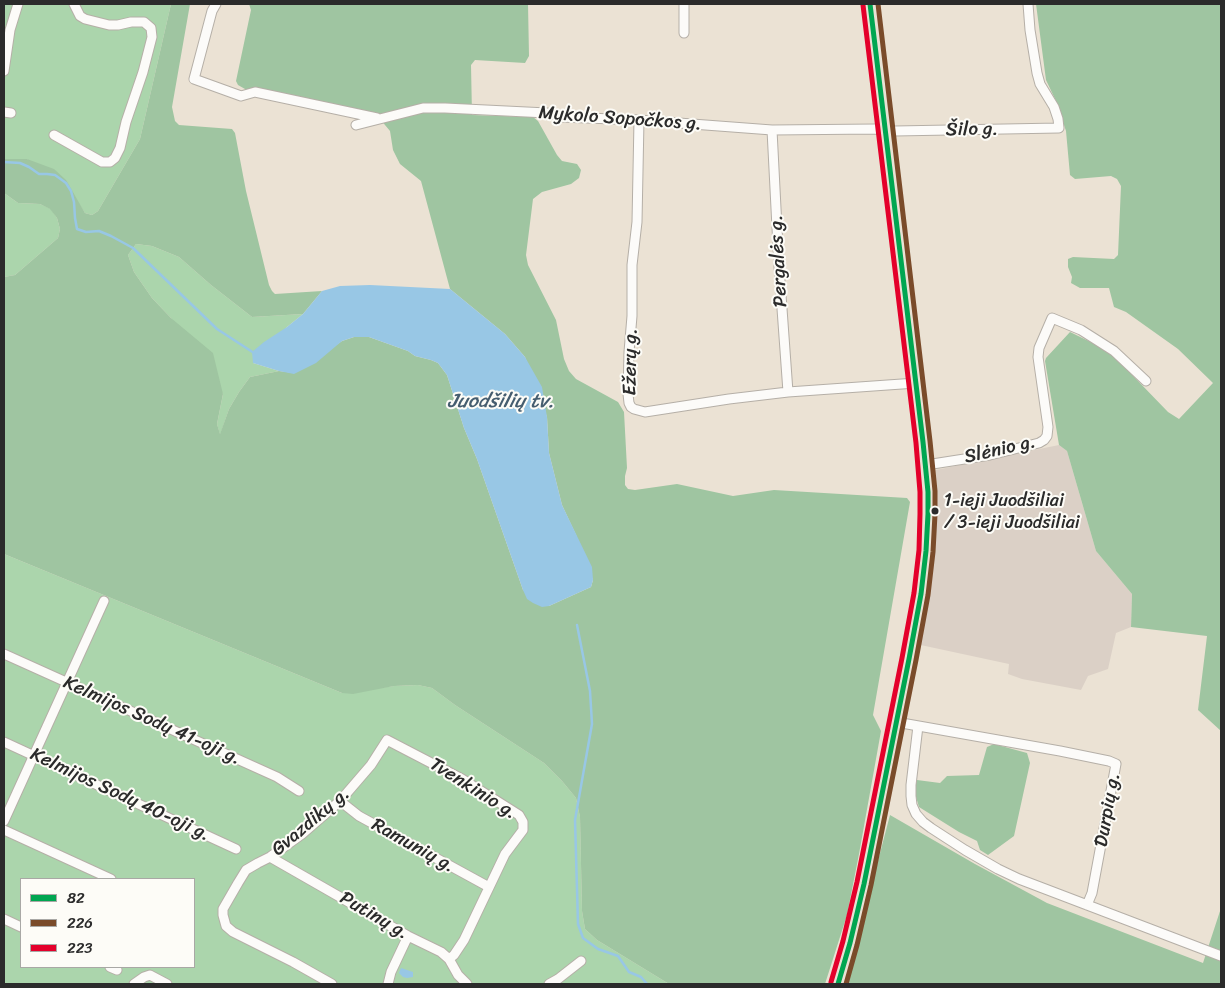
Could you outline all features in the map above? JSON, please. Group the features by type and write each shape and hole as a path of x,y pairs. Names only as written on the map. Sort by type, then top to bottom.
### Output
{"main road":[{"path":"838,984 864,884 921,594 928,514 926,465 870,4"}],"street":[{"path":"4,71 10,30 18,4"},
{"path":"54,135 102,162 110,162 116,158 152,38 151,28 144,22 110,25 85,19 80,16 74,4"},
{"path":"216,4 212,11 194,79 241,96 255,92 380,119"},
{"path":"684,4 684,33"},
{"name":"Šilo g.","path":"886,130 895,132 1059,128 1054,107 1040,84 1037,73 1028,4"},
{"name":"Mykolo Sopočkos g.","path":"356,125 423,108 445,108 547,113 560,117 639,120 772,130 886,130"},
{"name":"Ežerų g.","path":"639,120 637,222 632,265 632,316 628,394 629,403 634,409 645,412 788,392 916,383"},
{"name":"Pergalės g.","path":"772,130 788,392"},
{"name":"Slėnio g.","path":"926,465 990,455 1039,443 1044,440 1047,436 1048,427 1038,357 1039,348 1052,318 1081,330 1114,351 1146,381"},
{"path":"4,821 104,601"},
{"name":"Kelmijos Sodų 41-oji g.","path":"4,654 278,778 299,792"},
{"name":"Durpių g.","path":"896,722 1060,751 1116,764 1092,893 1087,905"},
{"path":"918,726 910,796 916,814 923,822 958,846 1019,879 1221,956"},
{"name":"Gvazdikų g.","path":"332,984 233,932 226,926 223,909 246,870 270,857 302,834 340,801 371,765 387,740"},
{"name":"Tvenkinio g.","path":"387,740 462,779 522,818 523,830 505,854 464,940 449,959"},
{"name":"Kelmijos Sodų 40-oji g.","path":"4,742 236,849"},
{"name":"Ramunių g.","path":"340,801 359,816 489,887"},
{"path":"4,830 109,878"},
{"name":"Putinų g.","path":"270,857 408,936 441,952 449,959 458,975 467,984"},
{"path":"4,919 20,927"},
{"path":"388,984 391,972 408,936"},
{"path":"550,984 558,980 581,961"},
{"path":"134,984 144,976 150,975 167,984"}],"shaded area":[{"path":"1059,445 1067,451 1096,551 1132,594 1131,627 1116,633 1108,669 1088,676 1081,690 1022,679 1008,674 1009,664 916,644 931,471"}],"green space":[{"path":"4,4 171,4 140,139 98,211 92,215 85,213 75,198 27,159 4,159"},
{"path":"171,4 190,4 172,107 175,121 179,125 232,129 235,133 246,191 272,291 275,294 322,291 303,314 252,317 179,257 152,246 136,244 128,255 134,272 152,298 171,318 213,353 223,394 217,424 220,434 229,409 250,377 279,371 294,373 342,341 354,337 369,337 408,351 415,356 431,360 438,363 447,375 464,428 477,459 523,590 549,606 591,587 593,580 562,505 549,453 547,417 525,357 505,334 450,289 421,181 400,164 393,150 390,131 374,115 245,89 238,85 236,81 251,10 249,4 528,4 529,56 525,63 475,60 471,65 472,115 533,117 538,121 562,161 577,164 581,170 579,178 571,184 542,192 533,199 526,255 528,265 556,320 564,359 569,371 576,379 618,402 624,412 627,468 625,485 628,489 635,490 677,484 733,496 774,490 907,498 910,502 873,715 881,731 847,915 825,984 669,984 597,940 585,929 582,911 580,817 576,798 544,763 432,688 418,685 394,686 353,694 342,693 4,554 4,277 15,275 58,238 60,229 57,218 50,209 40,204 18,203 4,193 4,159 27,159 54,169 66,180 85,213 92,215 98,211 140,139"},
{"path":"1036,4 1221,4 1221,731 1198,710 1207,636 1131,627 1132,594 1096,551 1067,451 1059,445 1045,361 1070,332 1109,351 1168,412 1179,419 1213,383 1178,349 1126,312 1114,307 1109,288 1080,288 1071,283 1072,277 1068,267 1068,259 1073,257 1114,259 1118,255 1121,186 1117,179 1111,176 1075,179 1070,175 1066,131 1056,101 1046,80"},
{"path":"4,193 18,203 40,204 51,209 57,218 60,229 58,238 15,275 4,277"},
{"path":"136,244 152,246 179,257 252,317 303,314 287,327 253,363 279,371 250,377 229,409 220,435 217,424 223,394 171,318 152,298 134,272 128,255"},
{"path":"4,554 342,693 394,686 418,685 432,688 544,763 576,798 580,817 582,911 585,929 597,940 669,984 4,984"},
{"path":"994,744 1027,753 1030,763 1014,836 988,855 980,850 977,841 919,807 914,790 917,780 940,783 947,776 979,775 987,747"},
{"path":"890,815 1047,903 1203,963 1221,908 1221,984 844,984"}],"water":[{"name":"Juodšilių tv.","path":"370,285 450,289 505,334 525,357 542,387 547,417 549,453 562,505 592,567 593,580 591,587 549,606 542,607 527,599 464,428 447,375 438,363 415,356 408,351 369,337 354,337 342,341 316,363 294,374 253,363 252,352 303,314 322,291 340,286"},
{"path":"401,968 413,972 413,977 403,977 399,973"}],"waterway":[{"path":"4,162 20,163 39,174 55,175 66,183 71,191 74,202 77,229 86,232 99,231 133,248 217,329 254,353"},
{"path":"577,625 590,691 592,724 575,820 578,924 583,938 598,949 618,956 629,972 641,977 647,984"}],"transit line":[{"name":"82","path":"838,984 864,884 909,659 921,594 928,514 928,492 923,442 870,4"},
{"name":"226","path":"846,984 871,885 916,660 928,595 935,514 935,491 930,441 878,4"},
{"name":"223","path":"831,982 857,882 902,658 914,593 919,550 920,492 916,443 863,5"}],"place":[{"name":"1-ieji Juodšiliai / 3-ieji Juodšiliai","path":"935,511"}]}
